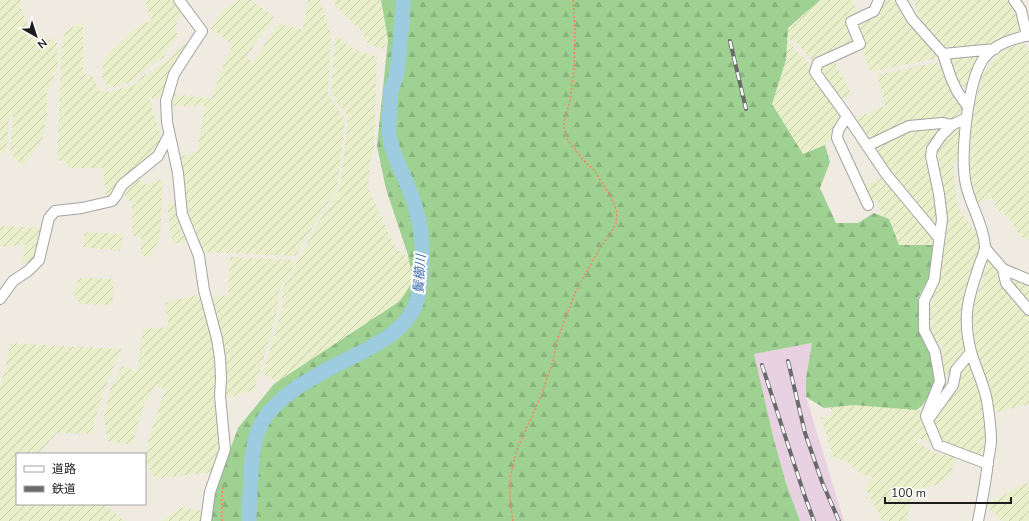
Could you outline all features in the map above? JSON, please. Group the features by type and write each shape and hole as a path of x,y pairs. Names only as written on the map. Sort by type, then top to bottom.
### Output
{"street":[{"path":"179,0 202,31 174,74 166,101 167,122 178,173 182,214 199,256 204,290 217,339 220,358 220,396 225,449 210,492 206,521"},
{"path":"879,0 874,11 851,22 860,44 818,63 815,72 886,174 939,238"},
{"path":"901,0 912,19 943,54 957,91 968,107"},
{"path":"978,521 986,483 991,441 987,400 982,381 971,352 967,330 969,298 985,248 979,219 973,207 966,185 964,162 966,118 972,86 984,59 1007,41 1027,38 1020,10 1014,0"},
{"path":"943,54 995,49"},
{"path":"847,116 838,131 837,138 868,205"},
{"path":"966,118 952,125 932,148 931,156 939,194 942,219 934,280 924,300 924,330 935,352 940,381 926,416 938,444 988,464"},
{"path":"867,146 909,126 942,123 952,125"},
{"path":"0,299 4,287 28,272 39,260 49,218 55,211 82,208 112,201 122,185 158,156 169,135"},
{"path":"985,248 1003,269 1029,280"},
{"path":"1003,269 1006,283 1029,310"},
{"path":"928,420 952,385 956,370 971,352"}],"path":[{"path":"513,521 510,503 510,478 516,452 541,396 552,364 558,338 575,293 593,260 616,224 617,212 611,197 594,170 586,163 568,141 564,129 564,122 570,101 574,69 575,30 573,0"}],"shaded area":[{"path":"812,343 806,378 806,397 844,521 800,521 786,483 753,354"}],"green space":[{"path":"0,0 20,0 21,9 30,32 57,42 58,66 47,92 47,113 43,138 23,167 10,153 13,116 9,117 7,148 3,153 0,153"},
{"path":"144,0 176,0 181,12 174,31 178,34 163,58 142,71 135,81 108,88 102,77 103,62 108,54 137,27 152,20"},
{"path":"237,0 251,0 274,17 246,57 253,63 278,24 303,29 308,0 320,0 331,34 328,94 345,119 337,189 316,221 296,256 203,252 186,212 179,157 197,152 205,106 170,106 173,94 211,99 233,45 210,28 222,11"},
{"path":"334,0 381,0 388,39 383,49 368,44 362,32 336,7"},
{"path":"381,0 820,0 788,28 786,60 772,104 803,154 825,145 830,162 820,188 836,223 858,223 874,213 889,219 899,245 933,245 931,274 918,298 921,337 933,354 935,386 922,406 916,410 854,405 824,408 806,397 806,378 812,343 754,354 774,440 786,483 800,521 212,521 212,499 238,428 274,384 400,301 413,281 408,255 386,189 377,146 388,39"},
{"path":"820,0 852,0 859,16 848,21 856,42 814,62 794,40 787,41 788,28"},
{"path":"882,0 896,0 935,52 937,58 870,72 855,23"},
{"path":"913,0 1012,0 1018,11 1023,31 1006,37 989,47 947,50 923,24"},
{"path":"83,22 83,74 92,75 99,91 108,92 137,84 140,78 167,61 183,44 188,46 162,98 149,98 162,141 155,153 112,197 106,198 103,168 68,168 67,163 57,160 62,40 67,30"},
{"path":"335,35 354,49 377,57 374,147 371,155 368,188 396,249 408,257 413,281 400,301 278,382 263,373 283,306 282,290 318,223 340,189 348,118 331,92"},
{"path":"787,41 812,67 844,118 825,145 803,154 772,104 786,60"},
{"path":"1022,42 1029,50 1029,240 1020,236 1009,218 997,209 992,198 976,203 970,186 972,116 982,74 1001,51"},
{"path":"981,55 971,71 966,86 959,88 949,61 954,56"},
{"path":"833,59 852,94 840,99 820,71 822,66"},
{"path":"940,62 965,106 964,117 870,140 856,118 885,106 877,75"},
{"path":"959,125 962,125 959,156 953,167 958,208 977,235 979,252 964,294 961,334 967,352 952,374 943,373 942,345 934,340 929,326 931,300 938,282 945,219 935,168 942,166 934,152 945,134"},
{"path":"946,127 928,155 938,216 937,231 870,146 910,129"},
{"path":"138,176 143,185 163,179 160,238 150,257 141,256 141,238 132,235 132,204 122,192"},
{"path":"884,176 935,236 933,245 899,245 889,220 882,216 877,199 869,202 862,187"},
{"path":"176,202 180,220 188,239 183,243 172,243 167,204"},
{"path":"0,226 43,228 37,259 23,264 25,245 0,247"},
{"path":"85,232 123,234 120,251 83,247"},
{"path":"230,257 297,260 279,291 278,309 254,390 227,398 220,340 209,298 228,295"},
{"path":"988,260 993,262 1005,285 1029,314 1029,362 1025,356 1029,364 1029,404 993,413 976,349 972,314"},
{"path":"1008,274 1029,284 1029,305 1008,282"},
{"path":"79,278 114,279 112,305 80,304 73,293"},
{"path":"201,294 215,343 221,446 212,472 155,479 146,461 146,453 144,453 165,389 155,386 143,407 132,445 107,441 104,416 110,390 122,366 137,372 143,329 169,327 165,303"},
{"path":"11,343 121,349 104,390 91,434 57,433 39,453 16,453 16,505 105,505 125,521 0,521 0,388"},
{"path":"969,361 981,393 986,425 983,457 941,442 931,420 959,372"},
{"path":"854,405 914,409 923,411 923,422 931,442 917,438 917,443 933,452 956,457 949,477 936,485 918,488 909,502 908,521 883,521 865,488 874,478 861,474 845,460 834,459 821,418 831,416 831,407"},
{"path":"1027,482 1029,488 1029,521 1002,521 986,505"},
{"path":"183,507 203,511 202,521 161,521"}],"waterway":[{"name":"鬢櫛川","path":"249,521 253,450 260,426 267,415 287,395 299,386 324,371 369,349 389,336 406,320 413,311 417,300 422,263 422,240 415,207 396,159 390,140 389,130 390,95 396,76 403,0"}],"railway":[{"path":"730,41 746,109"},
{"path":"788,361 805,433 822,482 839,521"},
{"path":"762,365 814,521"}]}
